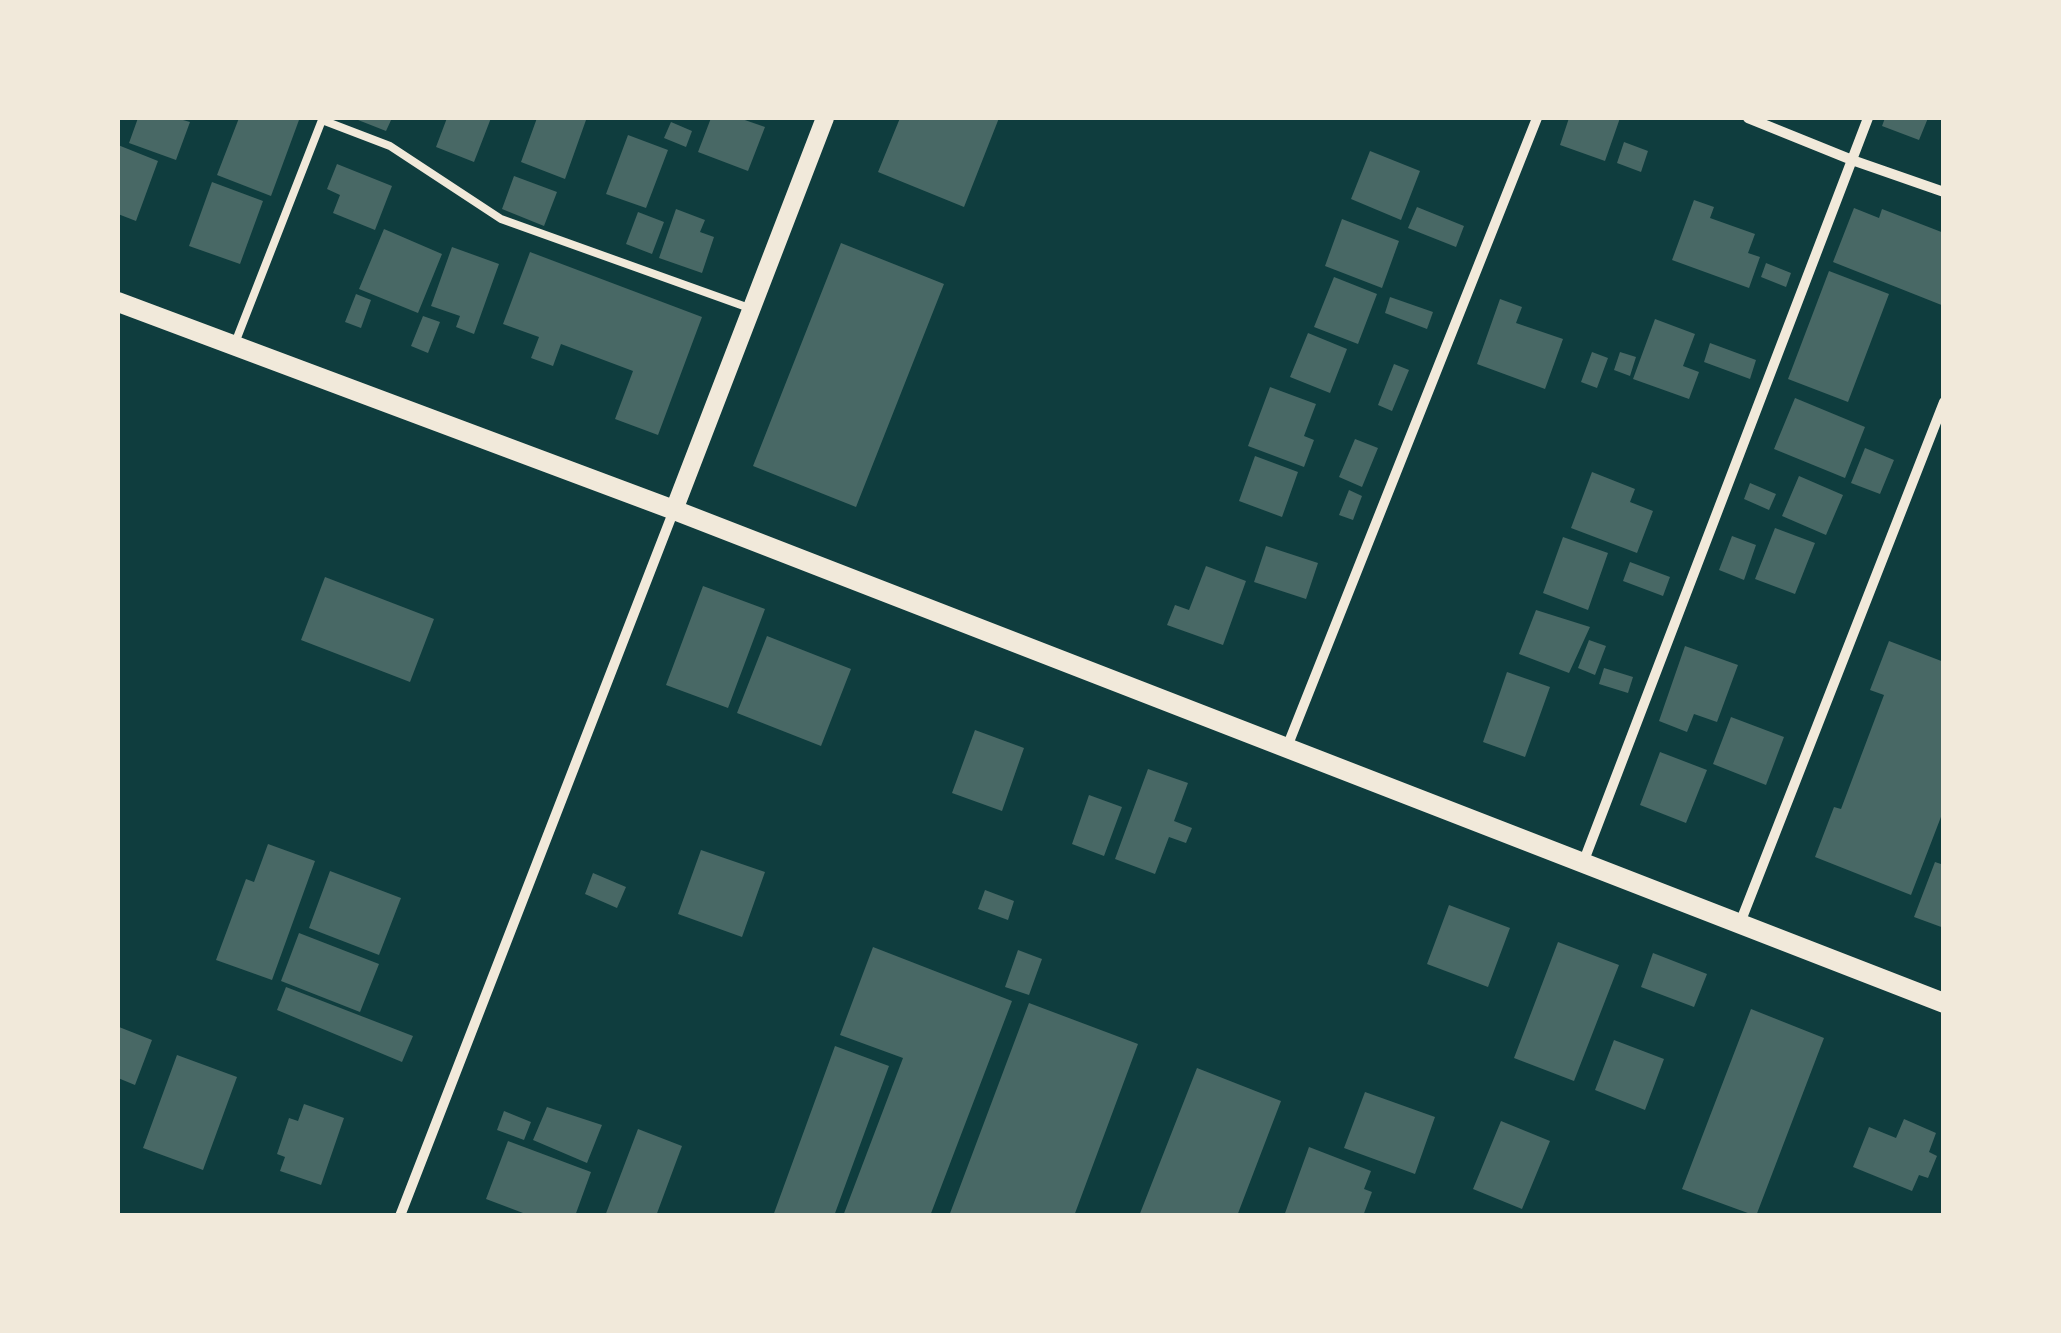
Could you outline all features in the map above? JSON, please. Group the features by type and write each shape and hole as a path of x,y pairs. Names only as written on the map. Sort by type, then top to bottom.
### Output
{"main road":[{"path":"118,302 674,510 1944,1003"}],"street":[{"path":"400,1216 826,118"},
{"path":"1286,748 1537,118"},
{"path":"1748,118 1944,192"},
{"path":"1582,864 1868,118"},
{"path":"1740,923 1944,402"}],"lane":[{"path":"234,346 322,120 390,146 501,220 752,309"}],"building":[{"path":"138,118 190,122 176,160 129,143"},
{"path":"239,118 299,120 271,196 217,175"},
{"path":"353,118 392,118 386,131"},
{"path":"447,118 491,118 474,162 436,147"},
{"path":"537,118 586,120 565,179 521,162"},
{"path":"711,118 739,118 765,127 748,171 698,152"},
{"path":"900,118 999,118 964,207 878,172"},
{"path":"1569,118 1620,118 1605,161 1560,145"},
{"path":"1885,118 1928,118 1919,140 1882,126"},
{"path":"671,122 692,131 686,147 664,138"},
{"path":"628,135 668,150 646,208 606,194"},
{"path":"1624,142 1648,151 1641,172 1617,163"},
{"path":"118,145 158,161 136,221 118,214"},
{"path":"1370,151 1420,171 1401,220 1351,199"},
{"path":"337,164 392,186 375,230 333,213 340,195 327,189"},
{"path":"514,176 557,192 544,226 502,209"},
{"path":"212,182 263,201 240,264 189,246"},
{"path":"1694,200 1714,207 1710,218 1755,234 1748,253 1760,257 1749,288 1672,260"},
{"path":"1417,207 1464,226 1456,247 1408,228"},
{"path":"1854,208 1879,218 1882,209 1944,233 1944,306 1833,262"},
{"path":"676,209 705,220 700,232 714,237 702,273 659,258"},
{"path":"638,212 664,222 652,254 626,244"},
{"path":"1342,219 1399,241 1382,288 1325,266"},
{"path":"384,229 442,254 418,313 359,289"},
{"path":"841,243 944,284 856,507 753,466"},
{"path":"452,247 499,264 474,334 456,327 460,316 431,306"},
{"path":"530,252 702,317 658,435 615,419 633,371 561,344 553,366 531,358 539,337 503,324"},
{"path":"1766,263 1791,273 1786,287 1761,277"},
{"path":"1829,271 1889,294 1848,402 1788,379"},
{"path":"1334,277 1377,294 1358,344 1314,327"},
{"path":"356,294 371,300 361,328 345,322"},
{"path":"1390,297 1433,312 1427,329 1385,313"},
{"path":"1500,299 1522,307 1516,323 1563,339 1545,389 1477,364"},
{"path":"423,316 440,322 428,353 411,346"},
{"path":"1655,319 1695,334 1683,366 1699,372 1689,399 1633,379"},
{"path":"1308,333 1347,349 1330,393 1290,377"},
{"path":"1710,343 1756,360 1750,379 1704,362"},
{"path":"1592,352 1608,358 1597,388 1581,382"},
{"path":"1620,352 1636,357 1630,376 1614,370"},
{"path":"1394,364 1409,370 1392,411 1378,405"},
{"path":"1270,387 1316,404 1304,436 1314,440 1304,467 1248,446"},
{"path":"1795,398 1865,427 1845,478 1774,449"},
{"path":"1355,439 1378,448 1362,487 1339,477"},
{"path":"1865,448 1894,460 1880,494 1851,483"},
{"path":"1255,456 1298,472 1282,517 1239,501"},
{"path":"1592,472 1635,489 1630,502 1653,511 1637,553 1571,528"},
{"path":"1799,476 1843,495 1826,535 1782,516"},
{"path":"1750,483 1776,494 1769,510 1744,499"},
{"path":"1349,490 1362,496 1353,520 1339,515"},
{"path":"1775,528 1815,543 1795,594 1755,579"},
{"path":"1732,536 1756,545 1744,580 1719,570"},
{"path":"1563,537 1608,553 1588,610 1543,593"},
{"path":"1266,546 1318,563 1306,599 1254,582"},
{"path":"1630,562 1670,577 1663,596 1623,581"},
{"path":"1206,566 1246,581 1223,645 1167,625 1175,605 1189,610"},
{"path":"325,577 434,619 410,682 301,640"},
{"path":"703,586 765,609 728,708 666,685"},
{"path":"1536,610 1590,627 1569,673 1519,654"},
{"path":"767,636 851,669 821,746 737,713"},
{"path":"1589,640 1606,646 1595,675 1578,668"},
{"path":"1889,641 1944,662 1944,809 1911,895 1815,857 1834,807 1841,809 1884,695 1870,690"},
{"path":"1685,646 1738,665 1717,722 1694,714 1687,732 1659,721"},
{"path":"1604,668 1633,677 1628,693 1599,684"},
{"path":"1507,672 1550,687 1525,757 1483,742"},
{"path":"1731,717 1784,737 1766,785 1713,764"},
{"path":"975,730 1024,748 1002,811 952,793"},
{"path":"1660,752 1707,770 1686,823 1640,805"},
{"path":"1148,769 1188,783 1174,821 1192,828 1186,843 1169,837 1155,874 1115,859"},
{"path":"1089,795 1122,807 1104,856 1072,844"},
{"path":"268,844 315,861 272,980 216,960 246,879 254,882"},
{"path":"701,850 765,872 742,937 678,914"},
{"path":"1935,862 1944,865 1944,928 1914,917"},
{"path":"330,871 401,898 379,955 309,928"},
{"path":"593,873 626,887 617,908 585,894"},
{"path":"985,890 1014,901 1008,920 978,909"},
{"path":"1449,905 1510,928 1488,987 1427,964"},
{"path":"299,933 379,964 360,1012 281,981"},
{"path":"1558,942 1619,965 1574,1081 1514,1058"},
{"path":"873,947 1012,1001 930,1216 843,1216 903,1058 840,1035"},
{"path":"1018,950 1042,959 1029,995 1005,987"},
{"path":"1653,953 1707,974 1694,1007 1641,987"},
{"path":"286,987 413,1036 402,1062 277,1010"},
{"path":"1029,1003 1138,1044 1074,1216 949,1216"},
{"path":"1751,1009 1824,1038 1756,1216 1682,1189"},
{"path":"119,1027 152,1040 135,1085 118,1078"},
{"path":"1614,1040 1664,1059 1645,1110 1595,1090"},
{"path":"835,1046 889,1066 834,1216 773,1216"},
{"path":"177,1055 237,1077 203,1170 143,1148"},
{"path":"1197,1068 1281,1101 1237,1216 1139,1216"},
{"path":"1365,1092 1435,1117 1415,1174 1344,1148"},
{"path":"304,1104 344,1118 321,1185 280,1171 285,1157 277,1154 289,1118 298,1121"},
{"path":"547,1107 602,1125 587,1163 533,1140"},
{"path":"504,1111 531,1122 524,1140 497,1130"},
{"path":"1904,1119 1936,1133 1929,1152 1937,1156 1928,1178 1919,1175 1912,1191 1853,1167 1869,1127 1896,1138"},
{"path":"1501,1121 1550,1141 1522,1209 1473,1189"},
{"path":"638,1129 682,1146 656,1216 605,1216"},
{"path":"508,1141 591,1172 575,1216 531,1216 486,1199"},
{"path":"1309,1147 1371,1171 1364,1189 1372,1192 1363,1216 1284,1216"}]}
